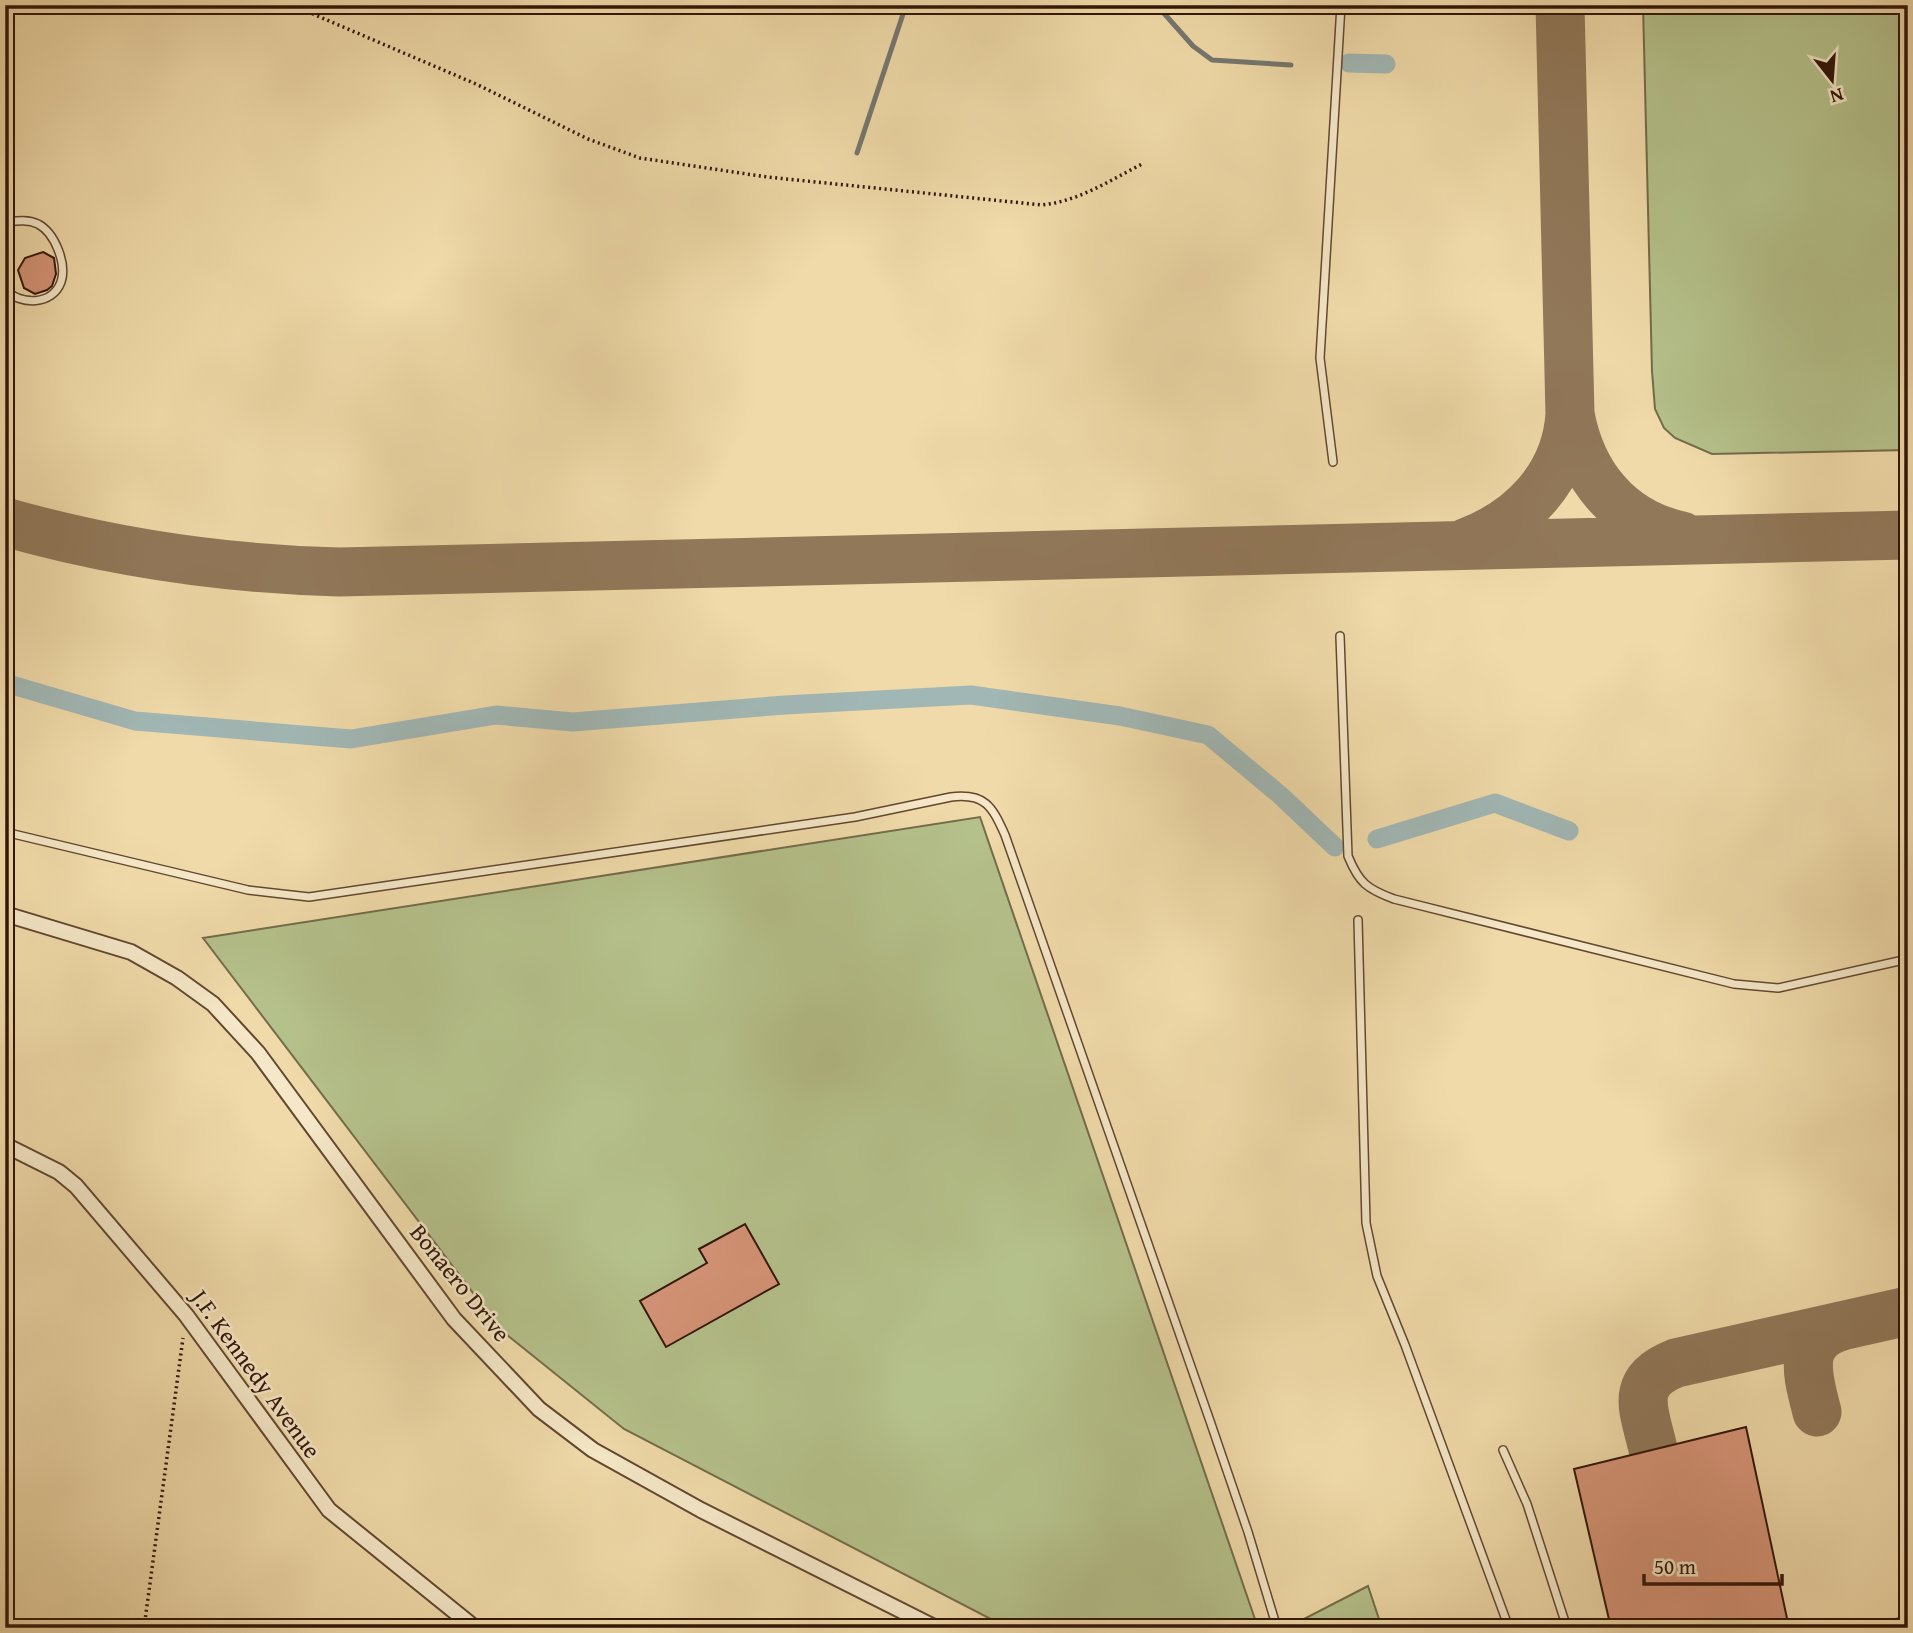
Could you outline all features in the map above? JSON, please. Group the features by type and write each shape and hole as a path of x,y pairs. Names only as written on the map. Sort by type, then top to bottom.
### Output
{"street":[{"name":"Bonaero Drive","path":"5,914 131,952 158,965 213,1004 258,1053 454,1319 539,1409 607,1460 936,1628"},
{"name":"J.F. Kennedy Avenue","path":"5,1145 59,1172 76,1186 186,1315 329,1510 475,1628"}],"lane":[{"path":"1333,462 1320,358 1341,5"},
{"path":"5,222 29,221 46,230 61,257 62,270 61,282 55,291 36,302 22,301 5,290"},
{"path":"1340,636 1348,856 1355,875 1366,887 1406,902 1755,988 1778,988 1908,959"},
{"path":"5,832 248,890 309,897 841,819 951,797 967,795 979,798 995,813 1005,835 1210,1421 1277,1628"},
{"path":"1358,919 1366,1223 1377,1276 1509,1628"},
{"path":"1503,1450 1528,1504 1567,1628"},
{"path":"1874,1628 1908,1620"}],"path":[{"path":"292,5 476,84 588,139 640,158 767,177 1042,205 1079,197 1142,164"},
{"path":"145,1628 186,1315"}],"green space":[{"path":"1643,5 1908,5 1908,450 1712,454 1675,438 1664,428 1655,409 1652,371"},
{"path":"980,817 1258,1628 1008,1628 624,1429 502,1331 203,938"},
{"path":"1368,1586 1382,1628 1300,1628 1298,1622"}],"building":[{"path":"43,252 54,258 56,274 52,286 35,294 24,288 18,270 25,258"},
{"path":"745,1224 779,1284 666,1347 640,1301 707,1263 699,1249"},
{"path":"1746,1427 1788,1623 1766,1628 1611,1628 1574,1469"}],"waterway":[{"path":"857,153 906,5"},
{"path":"1161,5 1161,10 1193,46 1212,60 1291,65"},
{"path":"1349,63 1386,64"},
{"path":"5,683 135,721 351,739 496,715 573,722 785,705 971,695 1120,716 1208,735 1280,795 1335,847"},
{"path":"1377,839 1495,803 1569,831"}],"taxiway":[{"path":"1560,5 1570,414 1575,436 1594,476 1606,493 1622,508 1660,530 1682,536"},
{"path":"1465,543 1505,523 1537,494 1560,458 1567,437 1570,414"},
{"path":"5,522 170,558 339,572 1908,535"},
{"path":"1653,1449 1643,1398 1645,1388 1661,1371 1676,1363 1908,1311"},
{"path":"1817,1412 1810,1385 1811,1350 1817,1340 1827,1332 1842,1326"}]}
